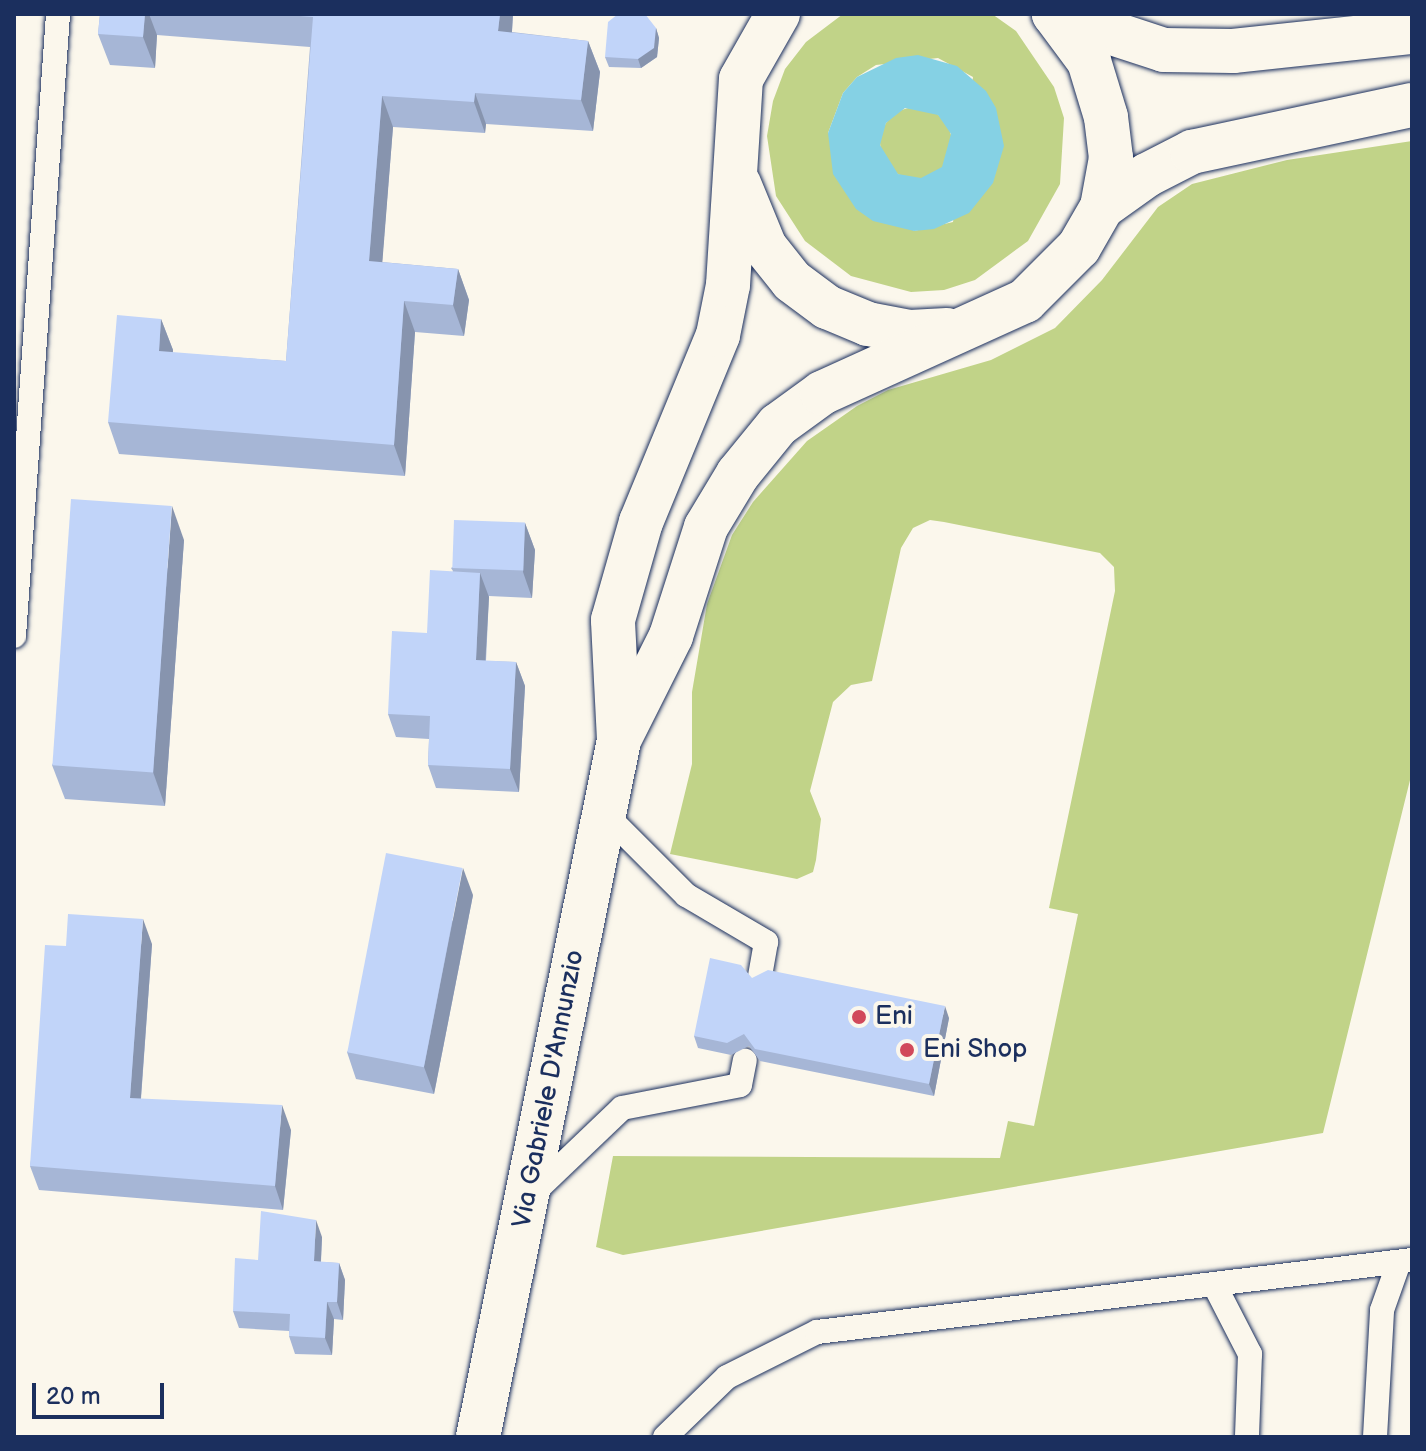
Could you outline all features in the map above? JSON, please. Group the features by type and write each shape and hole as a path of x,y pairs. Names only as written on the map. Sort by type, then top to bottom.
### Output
{"main road":[{"path":"619,740 613,620 641,522 718,335 728,285 741,79 778,14"},
{"path":"619,740 671,636 706,527 738,474 778,425 822,393 954,329 1025,301 1079,247 1102,207 1111,158 1106,117 1089,61 1054,14"},
{"path":"1054,14 1164,50 1233,51 1412,32"},
{"path":"1102,207 1147,175 1192,152 1412,105"},
{"path":"735,167 745,209 765,247 792,281 827,307 896,330 954,329"},
{"name":"Via Gabriele D'Annunzio","path":"478,1437 619,740"}],"lane":[{"path":"14,636 58,14"},
{"path":"604,813 686,895 766,942 760,975"},
{"path":"528,1198 622,1108 740,1085 745,1060"},
{"path":"665,1437 727,1377 817,1332 1406,1261"},
{"path":"1375,1437 1382,1310 1406,1261"},
{"path":"1214,1284 1250,1354 1247,1437"}],"green space":[{"path":"843,14 992,14 1016,31 1054,87 1064,118 1060,184 1028,241 975,280 944,290 911,292 851,276 805,241 776,196 767,136 773,101 785,69 806,42","holes":["938,58 973,77 953,222 914,231 828,133 843,93 857,77 876,65"]},
{"path":"916,107 936,113 946,123 952,143 946,163 936,173 916,179 896,173 886,163 880,143 886,123 896,113"},
{"path":"1412,141 1412,772 1323,1133 623,1255 596,1247 613,1156 1000,1158 1008,1121 1034,1126 1078,914 1049,908 1115,591 1114,567 1100,553 944,522 930,520 913,528 901,548 872,681 851,685 833,702 810,791 821,819 816,860 813,872 797,879 670,854 692,764 692,692 707,604 732,535 753,502 807,441 857,406 888,390 991,360 1055,328 1102,280 1158,207 1192,184 1287,160"}],"water":[{"path":"918,55 957,66 986,91 996,108 1004,146 993,183 969,213 934,229 914,231 873,221 856,209 833,174 828,133 843,93 857,77 896,58","holes":["905,108 938,115 951,134 942,167 921,178 898,174 880,145 886,123"]}],"building":[{"path":"100,14 145,14 143,37 98,34"},
{"path":"274,14 500,14 498,31 588,41 581,100 475,93 474,102 382,96 369,261 458,269 453,305 404,301 394,445 108,422 117,315 161,319 159,351 286,361 313,17"},
{"path":"618,14 645,14 656,28 654,48 638,59 605,57 608,22"},
{"path":"71,499 172,506 153,772 52,765"},
{"path":"454,520 525,522 523,570 452,568"},
{"path":"430,570 480,573 476,660 516,662 510,769 428,765 430,716 388,714 392,631 427,633"},
{"path":"386,853 463,868 424,1067 347,1052"},
{"path":"68,914 143,919 130,1098 282,1105 275,1186 30,1166 45,945 66,946"},
{"path":"710,958 741,965 752,978 768,970 945,1006 929,1084 755,1049 744,1034 727,1043 694,1036"},
{"path":"261,1211 316,1220 314,1261 339,1263 337,1302 327,1302 325,1338 289,1336 290,1314 233,1311 235,1258 258,1260"}],"place":[{"name":"Eni","path":"859,1017"},
{"name":"Eni Shop","path":"907,1050"}]}
